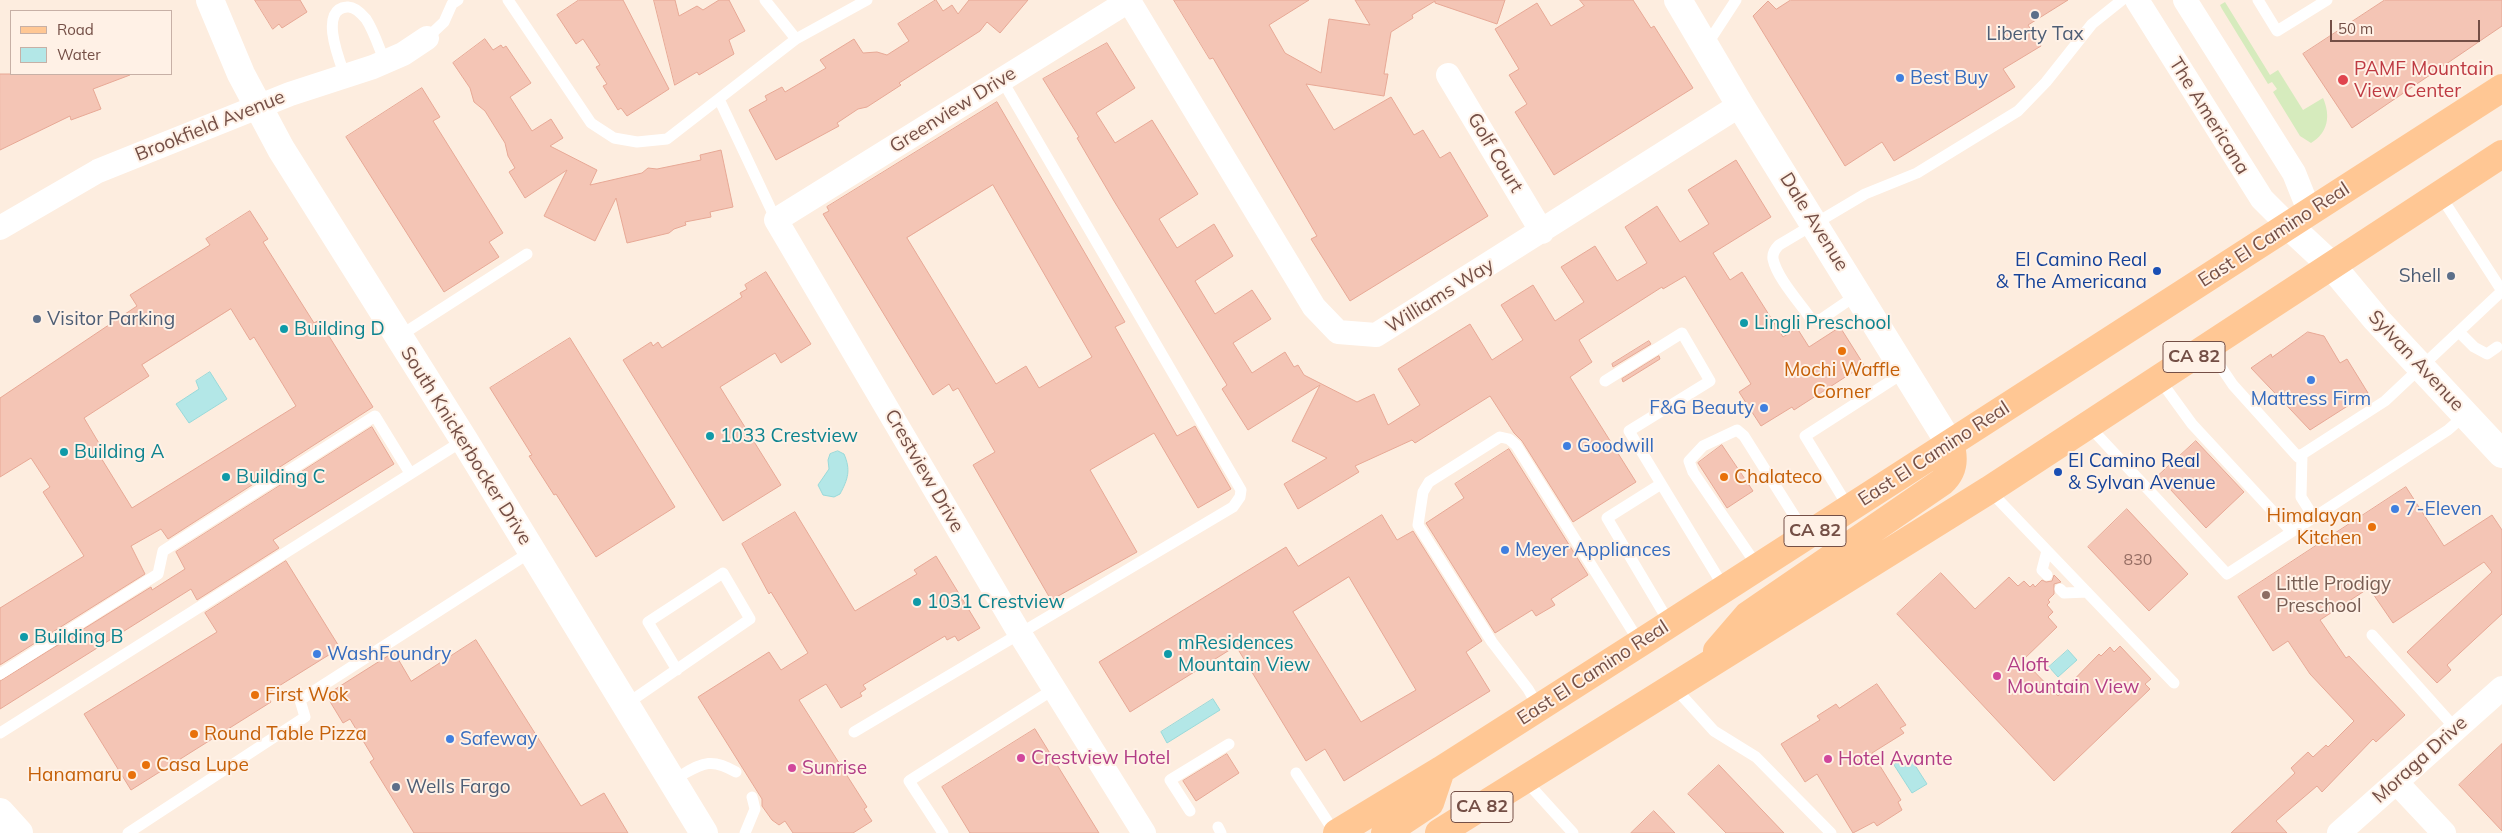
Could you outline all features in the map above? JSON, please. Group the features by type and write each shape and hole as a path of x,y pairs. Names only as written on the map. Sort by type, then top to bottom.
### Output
{"main road":[{"name":"East El Camino Real","path":"1336,833 1539,708 2502,88"},
{"name":"CA 82","path":"1455,829 1525,780 1675,688 2160,380 2502,154"},
{"path":"1700,671 1748,616 1949,476 1954,456 1950,444"},
{"path":"1385,833 1430,802 1441,770"}],"street":[{"name":"South Knickerbocker Drive","path":"210,0 256,107 464,440 704,833"},
{"name":"Greenview Drive","path":"776,220 1129,0"},
{"name":"Williams Way","path":"1129,0 1314,307 1338,332 1376,335 1542,232 1740,105"},
{"name":"Dale Avenue","path":"1678,0 1740,105 1816,224 1950,444"},
{"name":"The Americana","path":"2137,0 2262,199 2300,219"},
{"path":"2185,0 2294,174 2300,219"},
{"name":"Brookfield Avenue","path":"0,228 98,171 256,107 385,62 403,54 427,38"},
{"name":"Golf Court","path":"1448,75 1542,232"},
{"name":"Sylvan Avenue","path":"2300,219 2332,266 2376,319 2498,445"},
{"name":"Crestview Drive","path":"776,220 1020,634 1144,833"},
{"name":"Moraga Drive","path":"2339,833 2502,688"},
{"path":"2396,782 2444,833"},
{"path":"0,812 20,833"}],"lane":[{"path":"427,38 444,22 452,4 458,0"},
{"path":"508,0 591,123 614,138 637,142 667,139 796,39 867,0"},
{"path":"765,0 796,39"},
{"path":"1706,46 1736,0"},
{"path":"1858,294 1820,320 1811,319 1778,271 1773,258 1774,251 1779,245 1865,194 1917,173 2018,111 2046,82 2092,24 2122,0"},
{"path":"2258,0 2277,31 2327,0"},
{"path":"344,76 334,46 332,25 336,13 343,7 350,6 358,10 366,20 385,62"},
{"path":"854,732 1233,507 1240,497 1240,490 1002,80"},
{"name":"Crestview Drive","path":"719,100 776,220"},
{"path":"2208,348 2233,385 2298,457 2385,401 2421,366 2460,333 2502,291 2440,195"},
{"path":"398,337 527,254"},
{"path":"1606,381 1682,333 1710,381 1629,431 1725,588"},
{"path":"2460,333 2481,352 2487,354 2497,347"},
{"path":"1850,508 1805,436 1906,372"},
{"path":"2160,380 2192,424 2291,531"},
{"path":"2088,426 2227,574 2313,516 2448,430 2466,414"},
{"path":"0,674 158,574 163,551 375,416 410,473"},
{"path":"1758,567 1693,472 1689,461 1703,446 1737,430 1744,436 1806,536"},
{"path":"1539,708 1528,689 1492,642 1418,525 1423,492 1429,482 1500,437 1509,438 1516,445 1640,643"},
{"path":"0,733 464,440"},
{"path":"2302,454 2301,497 2313,516"},
{"path":"1661,484 1607,518 1670,624"},
{"path":"1989,490 2174,683"},
{"path":"128,833 305,717 300,700 532,551"},
{"path":"2047,551 2042,570 2047,575"},
{"path":"625,705 677,670 750,619 723,573 648,622 677,670"},
{"path":"2060,588 2064,593 2086,592"},
{"path":"2372,635 2456,729"},
{"path":"1675,688 1714,731 1756,757 1831,833"},
{"path":"943,833 909,781 1054,689"},
{"path":"1190,811 1170,780 1229,744"},
{"path":"672,780 709,762 718,763 736,772"},
{"path":"1296,773 1336,833"},
{"path":"1525,780 1573,833"},
{"path":"745,833 754,809 752,797"}],"green space":[{"path":"2225,2 2270,75 2278,70 2303,110 2323,98 2327,111 2326,124 2321,134 2311,143 2300,136 2273,92 2277,89 2272,82 2268,84 2222,9 2220,5"}],"water":[{"path":"210,372 227,399 189,423 176,404 199,389 196,381"},
{"path":"838,451 844,454 846,460 847,479 840,494 834,497 823,495 818,485 829,469 828,460 830,454"},
{"path":"2068,650 2077,660 2058,677 2049,667"},
{"path":"1213,699 1220,710 1167,743 1161,732"},
{"path":"1909,756 1927,784 1912,793 1894,765"}],"building":[{"path":"255,0 300,0 307,12 282,28 279,24 273,29"},
{"path":"579,0 623,0 669,89 627,116 621,108 618,110 603,86 607,84 596,67 600,65 583,39 576,44 557,15"},
{"path":"654,0 675,0 679,16 697,6 703,10 719,0 729,0 745,31 729,40 734,54 699,75 697,72 675,85"},
{"path":"936,0 943,11 952,5 958,14 969,0 1028,0 1000,33 987,22 980,31 899,83 901,85 867,107 858,109 837,123 839,126 776,160 749,110 767,100 765,96 782,87 785,92 826,68 820,60 854,39 863,53 877,52 887,55 909,41 898,24"},
{"path":"1174,0 1309,0 1269,25 1285,53 1321,73 1329,19 1370,25 1355,0 1505,0 1497,24 1435,3 1435,1 1412,15 1413,18 1391,32 1384,74 1388,74 1384,96 1306,84 1334,130 1391,97 1414,135 1423,130 1440,158 1450,152 1488,216 1350,301 1311,239 1317,236 1250,121 1213,58 1210,59"},
{"path":"1580,0 1633,0 1651,28 1654,26 1693,88 1554,175 1515,112 1527,104 1509,75 1519,69 1495,29 1537,3 1551,26 1584,6"},
{"name":"Best Buy","path":"1791,0 2068,0 2028,25 2041,46 2003,69 2015,87 1894,161 1882,142 1845,166 1753,16 1768,1 1776,9"},
{"path":"2385,0 2502,0 2502,26 2352,128 2303,54"},
{"path":"485,39 493,50 501,45 503,48 506,46 531,83 510,97 532,131 551,119 563,138 550,146 597,170 590,185 642,173 648,168 657,169 701,160 700,155 721,150 733,207 710,212 711,217 685,222 686,225 669,233 627,243 616,198 595,241 544,216 567,170 525,198 509,172 515,168 508,156 505,143 485,111 474,102 470,88 453,63"},
{"path":"1107,43 1135,88 1096,113 1115,143 1152,120 1198,194 1159,219 1177,248 1214,224 1233,256 1195,281 1215,314 1252,290 1271,319 1233,343 1252,373 1285,352 1294,367 1298,365 1304,375 1357,402 1374,394 1388,425 1420,405 1398,369 1470,324 1492,360 1523,340 1501,305 1533,285 1555,321 1584,302 1561,267 1595,246 1617,281 1647,263 1625,227 1657,206 1680,242 1709,224 1688,190 1736,160 1771,217 1713,253 1730,280 1742,272 1783,337 1797,328 1809,347 1840,327 1864,365 1794,410 1792,407 1761,426 1739,392 1751,384 1685,276 1663,289 1662,287 1579,340 1592,362 1570,377 1636,482 1573,522 1522,441 1514,433 1490,396 1415,443 1412,440 1355,466 1359,472 1298,509 1284,484 1327,458 1292,441 1320,385 1248,430 1222,389 1227,385 1114,201 1077,138 1079,137 1043,79"},
{"path":"0,74 130,75 93,89 101,109 71,120 70,116 0,150"},
{"path":"422,88 440,117 433,121 503,233 489,242 499,257 444,292 346,137"},
{"path":"997,102 1125,322 1115,327 1177,436 1195,426 1231,489 1198,508 1154,433 1090,470 1137,552 1051,600 973,465 995,452 958,388 953,391 949,384 933,395 823,214 829,211 827,207","holes":["993,185 1092,357 1039,388 1026,366 996,384 907,238"]},
{"path":"250,211 268,239 263,242 314,323 319,320 373,407 168,539 161,529 131,546 145,574 0,665 0,608 84,556 43,492 50,487 31,458 0,477 0,398 137,306 130,295 210,245 206,239","holes":["231,309 250,340 254,337 296,406 132,508 98,453 103,450 84,418 149,376 142,365"]},
{"name":"1033 Crestview","path":"766,272 811,344 781,363 775,353 720,387 781,485 723,521 623,360 651,342 653,346 658,342 662,348 742,297 740,293 747,289 745,285"},
{"name":"Mattress Firm","path":"2308,332 2324,336 2340,363 2347,359 2368,393 2310,430 2251,368 2271,354 2272,357"},
{"path":"570,338 675,507 596,557 529,456 532,455 490,388"},
{"path":"1649,341 1651,344 1613,367 1612,364"},
{"path":"1659,356 1660,359 1623,382 1622,379"},
{"path":"372,427 394,464 273,540 279,548 197,600 191,589 0,709 0,681 151,587 152,590 185,569 176,552"},
{"path":"2196,441 2244,492 2206,528 2158,476"},
{"name":"Chalateco","path":"1722,445 1753,491 1727,508 1698,463"},
{"name":"Meyer Appliances","path":"1509,449 1588,575 1551,599 1555,605 1536,616 1532,610 1495,633 1426,523 1464,498 1455,484"},
{"path":"2406,487 2444,546 2492,515 2502,530 2502,614 2447,665 2451,670 2437,683 2407,652 2492,572 2484,562 2393,623 2369,588 2320,620 2346,658 2349,656 2405,715 2376,742 2373,739 2322,792 2317,786 2276,821 2287,833 2231,833 2295,773 2291,768 2308,752 2313,757 2326,745 2328,747 2354,721 2310,674 2288,641 2273,651 2238,597"},
{"path":"2127,509 2188,574 2149,611 2088,547"},
{"path":"795,512 855,611 917,574 914,570 936,556 980,628 958,641 955,636 947,640 945,636 863,685 866,689 860,693 862,696 841,708 826,684 799,700 867,807 864,809 872,821 853,833 793,833 785,821 779,825 772,820 762,806 762,799 698,697 769,652 781,670 808,653 771,592 769,594 742,544"},
{"name":"mResidences Mountain View","path":"1382,515 1397,540 1413,531 1482,641 1466,652 1490,691 1344,781 1325,749 1306,761 1236,646 1130,712 1099,662 1286,547 1298,566","holes":["1349,577 1416,690 1361,722 1293,612"]},
{"path":"286,561 340,648 266,694 271,702 131,790 84,714 217,632 205,613"},
{"name":"Aloft Mountain View","path":"1941,573 1975,609 2009,577 2018,586 2024,581 2030,587 2033,584 2035,587 2042,580 2046,582 2052,581 2054,575 2061,582 2054,584 2054,594 2048,600 2050,602 2047,605 2053,612 2048,617 2057,627 2023,660 2058,696 2099,654 2101,656 2110,647 2114,652 2120,646 2151,679 2145,684 2150,689 2054,781 1897,614"},
{"name":"Safeway","path":"476,640 581,806 604,793 628,833 414,833 370,762 374,759 350,719 343,723 326,695 394,652 411,681"},
{"name":"Hotel Avante","path":"1877,684 1906,725 1900,728 1904,733 1872,753 1901,800 1898,802 1902,810 1877,826 1874,822 1853,833 1817,774 1805,782 1781,744 1820,720 1817,716 1836,704 1839,708"},
{"name":"Crestview Hotel","path":"1035,729 1099,833 970,833 942,787"},
{"path":"2502,744 2502,831 2459,785"},
{"path":"1227,754 1239,773 1196,801 1183,781"},
{"path":"1719,765 1784,833 1726,833 1688,794"},
{"path":"1654,811 1675,833 1631,833"}],"place":[{"name":"Liberty Tax","path":"2035,15"},
{"name":"Best Buy","path":"1900,78"},
{"name":"PAMF Mountain View Center","path":"2343,80"},
{"name":"El Camino Real & The Americana","path":"2157,271"},
{"name":"Shell","path":"2451,276"},
{"name":"Visitor Parking","path":"37,319"},
{"name":"Lingli Preschool","path":"1744,323"},
{"name":"Building D","path":"284,329"},
{"name":"Mochi Waffle Corner","path":"1842,351"},
{"name":"Mattress Firm","path":"2311,380"},
{"name":"F&G Beauty","path":"1764,408"},
{"name":"1033 Crestview","path":"710,436"},
{"name":"Goodwill","path":"1567,446"},
{"name":"Building A","path":"64,452"},
{"name":"El Camino Real & Sylvan Avenue","path":"2058,472"},
{"name":"Building C","path":"226,477"},
{"name":"Chalateco","path":"1724,477"},
{"name":"7-Eleven","path":"2395,509"},
{"name":"Himalayan Kitchen","path":"2372,527"},
{"name":"Meyer Appliances","path":"1505,550"},
{"name":"Little Prodigy Preschool","path":"2266,595"},
{"name":"1031 Crestview","path":"917,602"},
{"name":"Building B","path":"24,637"},
{"name":"WashFoundry","path":"317,654"},
{"name":"mResidences Mountain View","path":"1168,654"},
{"name":"Aloft Mountain View","path":"1997,676"},
{"name":"First Wok","path":"255,695"},
{"name":"Round Table Pizza","path":"194,734"},
{"name":"Safeway","path":"450,739"},
{"name":"Crestview Hotel","path":"1021,758"},
{"name":"Hotel Avante","path":"1828,759"},
{"name":"Casa Lupe","path":"146,765"},
{"name":"Sunrise","path":"792,768"},
{"name":"Hanamaru","path":"132,775"},
{"name":"Wells Fargo","path":"396,787"}]}
